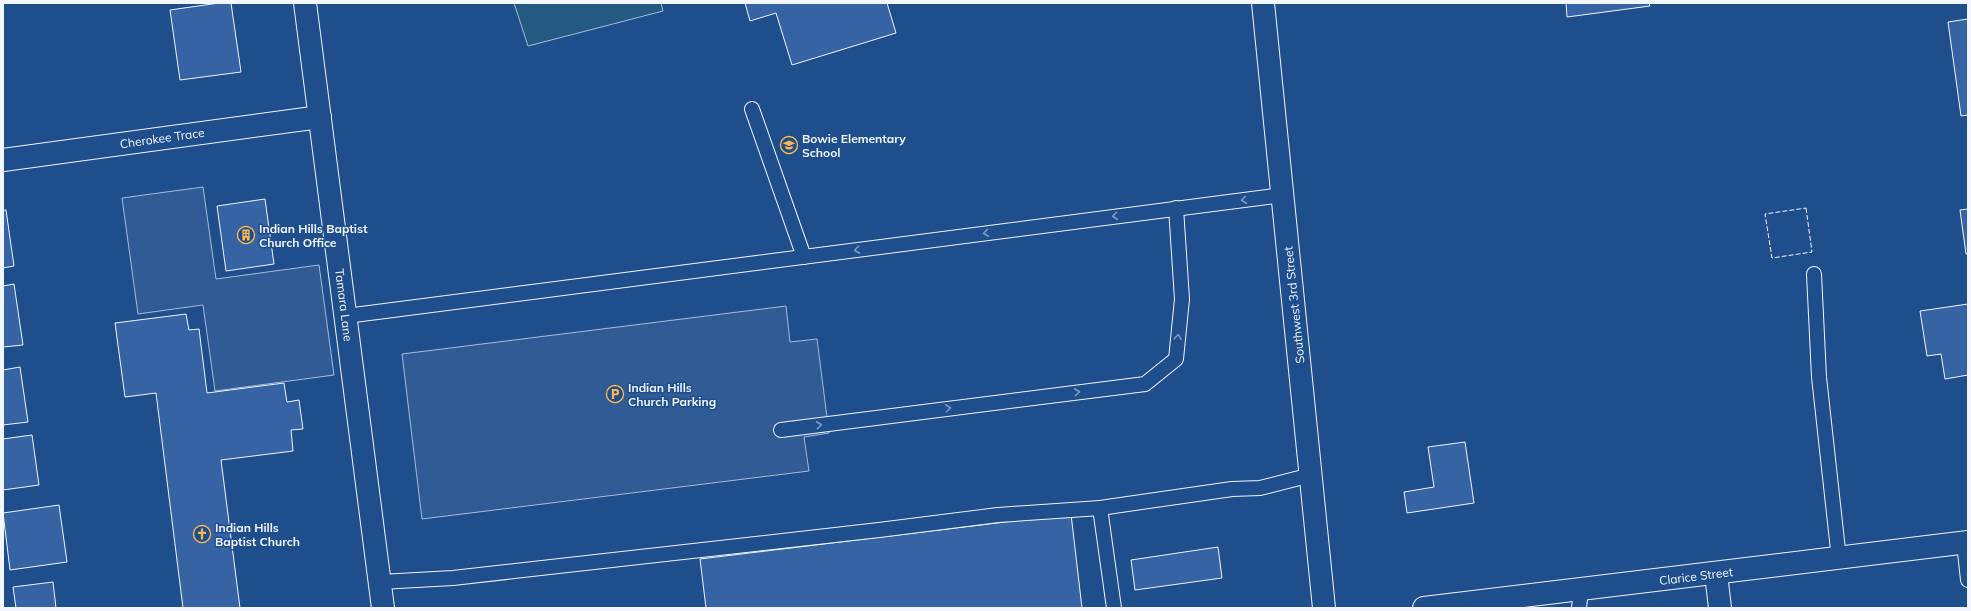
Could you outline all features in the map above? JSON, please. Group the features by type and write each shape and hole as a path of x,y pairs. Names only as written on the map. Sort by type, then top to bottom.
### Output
{"street":[{"name":"Tamara Lane","path":"305,3 383,608"},
{"name":"Southwest 3rd Street","path":"1264,3 1324,608"},
{"name":"Cherokee Trace","path":"3,160 320,117"},
{"name":"Clarice Street","path":"1424,608 1580,599 1716,574 1966,542"},
{"path":"1716,574 1720,608"}],"lane":[{"path":"752,109 804,257"},
{"path":"346,316 1283,195"},
{"path":"781,430 1145,384 1176,359 1182,299 1176,208"},
{"path":"1814,274 1819,377 1840,559"},
{"path":"380,582 454,578 879,530 998,515 1100,508 1232,489 1260,488 1311,475"},
{"path":"1100,508 1114,608"},
{"path":"1966,542 1968,580"}],"shaded area":[{"path":"514,3 661,3 663,11 528,46"},
{"path":"203,187 216,279 319,265 334,375 215,391 203,305 138,314 122,198"},
{"name":"Indian Hills Church Parking","path":"786,306 790,342 817,339 829,433 804,437 809,471 422,519 402,354"}],"building":[{"path":"219,3 231,3 241,72 180,80 170,10"},
{"path":"745,3 887,3 896,33 792,65 776,13 750,21"},
{"path":"1566,3 1649,3 1650,6 1567,17"},
{"path":"1968,19 1968,115 1961,116 1948,22"},
{"name":"Indian Hills Baptist Church Office","path":"265,199 274,264 226,271 217,206"},
{"path":"1968,209 1968,254 1966,254 1960,210"},
{"path":"3,210 6,210 14,266 3,268"},
{"path":"14,284 23,345 3,347 3,286"},
{"path":"1968,304 1968,375 1945,379 1941,354 1927,356 1920,311"},
{"name":"Indian Hills Baptist Church","path":"186,314 189,330 199,329 207,393 284,383 287,402 299,400 303,429 291,430 293,451 221,460 240,608 183,608 156,393 125,397 115,323"},
{"path":"20,367 28,422 3,425 3,370"},
{"path":"32,435 39,485 3,490 3,439"},
{"path":"1465,442 1474,503 1407,513 1404,492 1434,487 1428,447"},
{"path":"59,505 67,562 10,570 3,513"},
{"path":"1071,514 1082,608 706,608 700,559"},
{"path":"1218,547 1222,578 1135,590 1131,560"},
{"path":"53,582 56,608 16,608 13,587"}],"fence":[{"path":"1806,208 1812,252 1772,258 1765,214 1806,208"}],"place":[{"name":"Bowie Elementary School","path":"789,145"},
{"name":"Indian Hills Baptist Church Office","path":"246,235"},
{"name":"Indian Hills Church Parking","path":"615,394"},
{"name":"Indian Hills Baptist Church","path":"202,534"}]}
